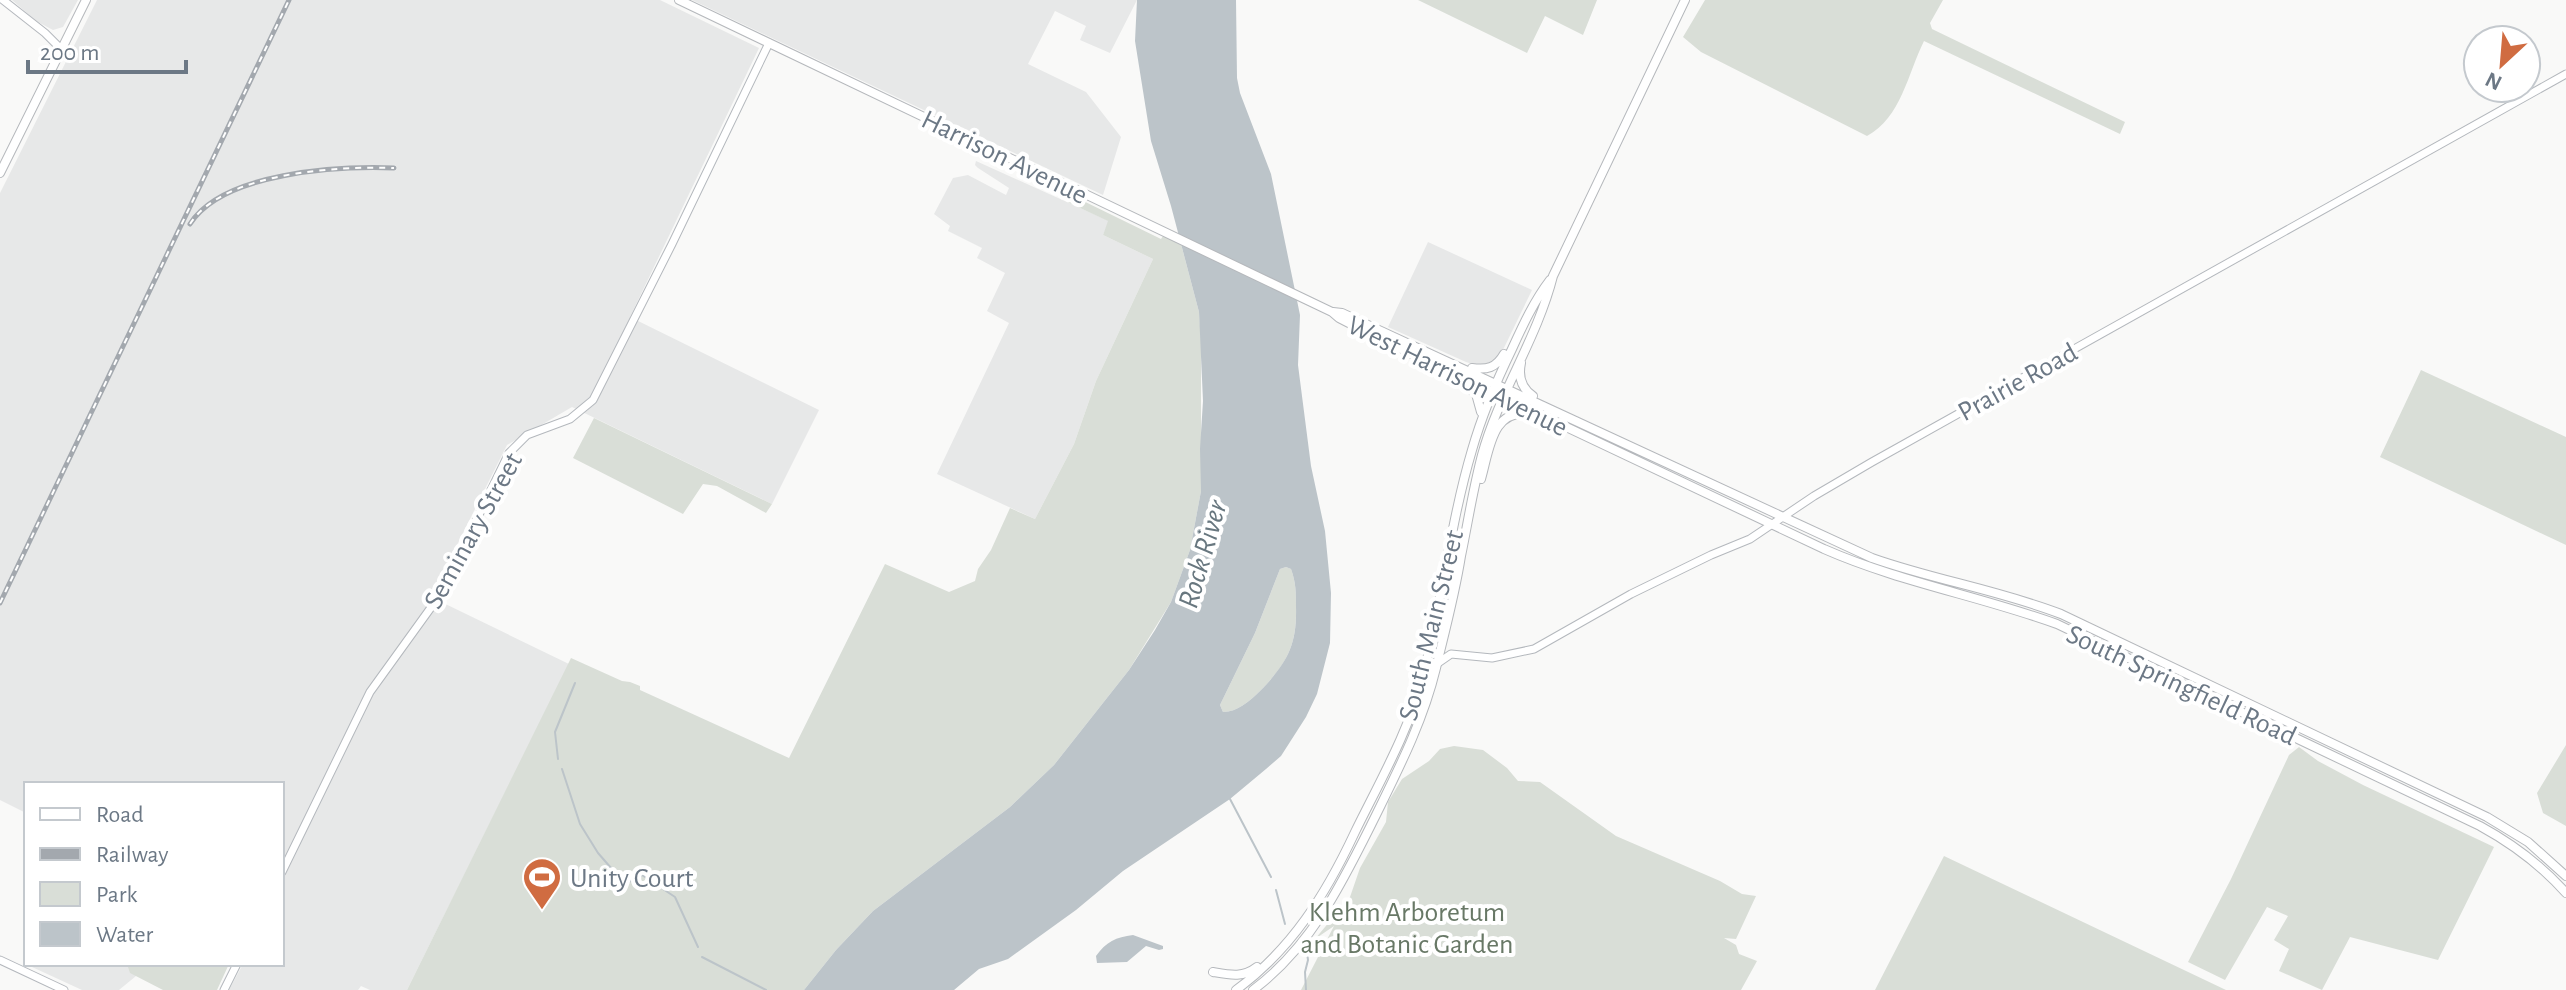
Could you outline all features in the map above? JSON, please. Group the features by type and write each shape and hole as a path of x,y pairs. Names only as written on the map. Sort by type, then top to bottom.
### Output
{"main road":[{"path":"0,173 86,0"},
{"name":"Harrison Avenue","path":"679,0 1332,312"},
{"name":"South Main Street","path":"1253,990 1301,945 1332,900 1403,760 1438,663 1482,456 1504,393 1545,306 1553,276 1685,0"},
{"name":"South Main Street","path":"1238,990 1301,928 1320,899 1395,752 1423,676 1465,478 1480,423 1491,392 1540,292 1553,276"},
{"path":"1454,363 1475,369 1495,366 1529,304 1540,292"},
{"name":"West Harrison Avenue","path":"1332,312 1397,348 1491,392 1504,393 1618,441 1783,518"},
{"name":"West Harrison Avenue","path":"1332,312 1342,313 1496,383 1504,393 1554,422 1773,525"},
{"path":"1397,348 1473,391 1481,404 1480,423"},
{"path":"1524,352 1520,379 1530,395 1618,441"},
{"path":"1471,502 1482,478 1495,430 1502,420 1522,413 1554,422"},
{"name":"South Springfield Road","path":"1783,518 1872,558 1917,573 2005,594 2061,614 2487,817 2528,842 2566,876"},
{"name":"South Springfield Road","path":"1773,525 1868,568 2017,610 2071,631 2480,826 2522,852 2566,893"},
{"path":"1213,972 1235,976 1253,970 1320,899"}],"street":[{"path":"3,0 62,50"},
{"name":"Seminary Street","path":"284,868 370,692 440,595 509,453 527,435 570,419 593,400 769,43"},
{"name":"Prairie Road","path":"1438,663 1445,656 1460,653 1492,658 1534,649 1631,594 1750,539 1872,462 2566,74"},
{"path":"1444,634 1447,644 1460,653"},
{"path":"0,960 64,990"},
{"path":"224,990 236,966"}],"shaded area":[{"path":"12,0 78,0 63,27 53,30 36,21"},
{"path":"97,0 660,0 759,48 630,317 819,410 772,504 572,407 507,445 431,597 569,664 407,990 370,990 361,986 358,990 229,990 242,966 284,966 284,782 24,782 24,812 0,800 0,193"},
{"path":"692,0 1137,0 1110,53 1080,40 1086,26 1055,11 1028,64 1086,92 1121,137 1103,195"},
{"path":"976,161 1109,221 1103,235 1153,259 1096,381 1074,444 1035,519 937,474 1009,323 987,311 1005,273 977,258 982,248 948,231 950,226 934,214 953,178 968,175 1006,195 1009,188 978,168"},
{"path":"1428,242 1532,290 1501,354 1492,363 1479,366 1466,362 1388,327"},
{"path":"141,966 136,976 119,990 82,990 32,967"}],"green space":[{"path":"1418,0 1597,0 1583,35 1545,16 1527,53"},
{"path":"1705,0 1943,0 1930,23 1932,29 2125,122 2120,134 1924,41 1896,106 1879,128 1867,136 1701,52 1683,37"},
{"path":"1069,194 1161,239 1163,236 1181,244 1199,312 1201,491 1190,550 1171,602 1129,670 1054,765 1010,807 873,911 804,990 407,990 571,658 640,686 640,690 789,758 885,564 949,592 975,581 978,569 991,550 1010,508 1035,519 1074,444 1096,381 1153,259 1103,235 1108,221 1065,201"},
{"path":"2421,370 2566,437 2566,545 2380,457"},
{"path":"594,418 772,504 766,513 717,486 703,484 683,514 573,458"},
{"path":"1280,569 1291,569 1296,596 1295,632 1288,653 1277,672 1256,695 1238,708 1223,712 1220,705 1255,633"},
{"path":"2566,745 2566,826 2543,813 2537,793"},
{"name":"Klehm Arboretum and Botanic Garden","path":"1454,746 1483,750 1507,768 1518,781 1540,782 1616,836 1720,881 1742,894 1756,896 1736,939 1724,938 1736,945 1739,954 1757,961 1741,990 1301,990 1334,926 1315,939 1350,897 1360,868 1386,822 1388,802 1402,779 1429,761 1440,749"},
{"path":"2299,747 2363,785 2494,847 2438,960 2350,937 2322,990 2279,971 2289,949 2274,940 2288,916 2267,907 2225,980 2188,962 2289,755"},
{"path":"1944,856 2226,990 1875,990"},
{"path":"228,966 217,990 163,990 130,973 128,967"}],"water":[{"name":"Rock River","path":"1137,0 1236,0 1240,93 1271,174 1300,315 1298,365 1311,466 1325,531 1331,593 1330,643 1317,694 1281,756 1266,769 1230,799 1123,871 1076,910 1008,959 979,969 954,990 804,990 873,911 1010,807 1054,765 1129,670 1155,630 1171,602 1190,550 1201,491 1203,401 1199,312 1151,141 1135,41","holes":["1280,569 1291,569 1296,621 1295,633 1284,662 1252,698 1238,708 1223,712 1220,705 1255,633"]},
{"path":"1133,935 1163,946 1163,949 1146,946 1127,962 1097,963 1096,956 1108,944"}],"waterway":[{"path":"558,759 555,732 575,683"},
{"path":"562,769 580,824 598,853 625,884 642,875 675,897 698,947"},
{"path":"1230,799 1271,877"},
{"path":"1276,890 1285,924"},
{"path":"1306,945 1306,990"},
{"path":"702,957 766,990"}],"railway":[{"path":"0,603 289,0"},
{"path":"190,224 206,207 228,193 254,183 314,171 394,168"}],"place":[{"name":"Unity Court","path":"542,911"}]}
